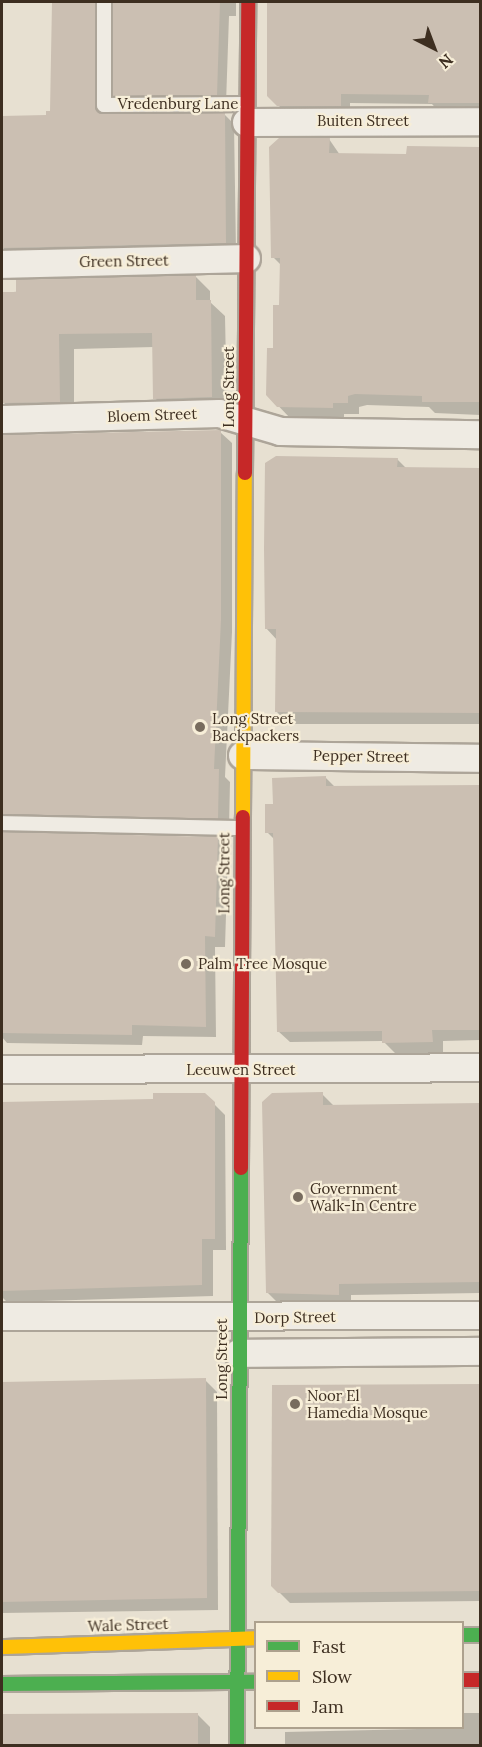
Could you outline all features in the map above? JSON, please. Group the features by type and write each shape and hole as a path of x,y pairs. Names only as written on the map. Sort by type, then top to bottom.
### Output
{"street":[{"name":"Long Street","path":"237,1746 248,2"},
{"name":"Buiten Street","path":"246,113 480,121"},
{"name":"Green Street","path":"2,264 246,258"},
{"name":"Bloem Street","path":"2,419 219,413 280,431 480,434"},
{"name":"Pepper Street","path":"242,748 480,742"},
{"name":"Pepper Street","path":"242,748 480,758"},
{"name":"Leeuwen Street","path":"2,1070 480,1067"},
{"name":"Dorp Street","path":"2,1316 239,1318 480,1315"},
{"path":"238,1353 480,1351"},
{"path":"464,1635 480,1635"},
{"name":"Wale Street","path":"2,1647 254,1638"},
{"path":"464,1680 480,1680"},
{"path":"2,1684 254,1682"}],"lane":[{"name":"Vredenburg Lane","path":"104,2 104,105 246,113"},
{"path":"2,823 241,828"}],"building":[{"path":"52,2 95,2 95,105 99,112 225,113 226,243 2,248 2,116 46,115 46,111 50,111"},
{"path":"113,2 220,2 217,95 113,96"},
{"path":"267,2 480,2 480,103 428,103 429,95 341,94 341,106 277,106 267,96"},
{"path":"330,137 329,153 406,154 407,146 480,147 480,402 422,402 422,396 355,394 348,396 348,403 333,403 333,408 277,407 266,395 267,348 273,348 273,305 279,305 280,258 271,258 269,147 279,138"},
{"path":"196,275 196,300 211,300 212,397 153,399 152,333 59,334 60,402 3,403 2,292 16,292 16,279"},
{"path":"221,430 221,620 214,769 219,769 218,819 2,814 2,435"},
{"path":"276,456 398,458 397,467 480,468 480,713 275,712 276,629 265,629 264,549 265,463"},
{"path":"326,776 326,786 480,785 480,1030 432,1030 433,1042 382,1043 382,1031 277,1032 273,833 265,833 265,804 273,804 272,778"},
{"path":"2,832 218,837 215,937 205,936 206,1027 132,1025 132,1035 2,1033"},
{"path":"323,1092 323,1105 480,1103 480,1282 339,1284 339,1295 266,1293 262,1102 272,1093"},
{"path":"153,1093 205,1093 215,1102 215,1239 202,1239 202,1285 2,1291 2,1102 153,1099"},
{"path":"206,1378 207,1598 2,1602 2,1382"},
{"path":"480,1384 480,1591 278,1593 271,1586 272,1385"},
{"path":"198,1713 198,1746 2,1746 2,1714"}],"traffic: fast":[{"path":"237,1746 241,1168"},
{"path":"464,1635 480,1635"},
{"path":"2,1684 254,1682"}],"traffic: slow":[{"path":"243,817 245,473"},
{"path":"2,1647 254,1638"}],"traffic: jam":[{"path":"245,473 248,2"},
{"path":"241,1168 243,817"},
{"path":"464,1680 480,1680"}],"place":[{"name":"Long Street Backpackers","path":"200,727"},
{"name":"Palm Tree Mosque","path":"186,964"},
{"name":"Government Walk-In Centre","path":"298,1197"},
{"name":"Noor El Hamedia Mosque","path":"295,1404"}]}
